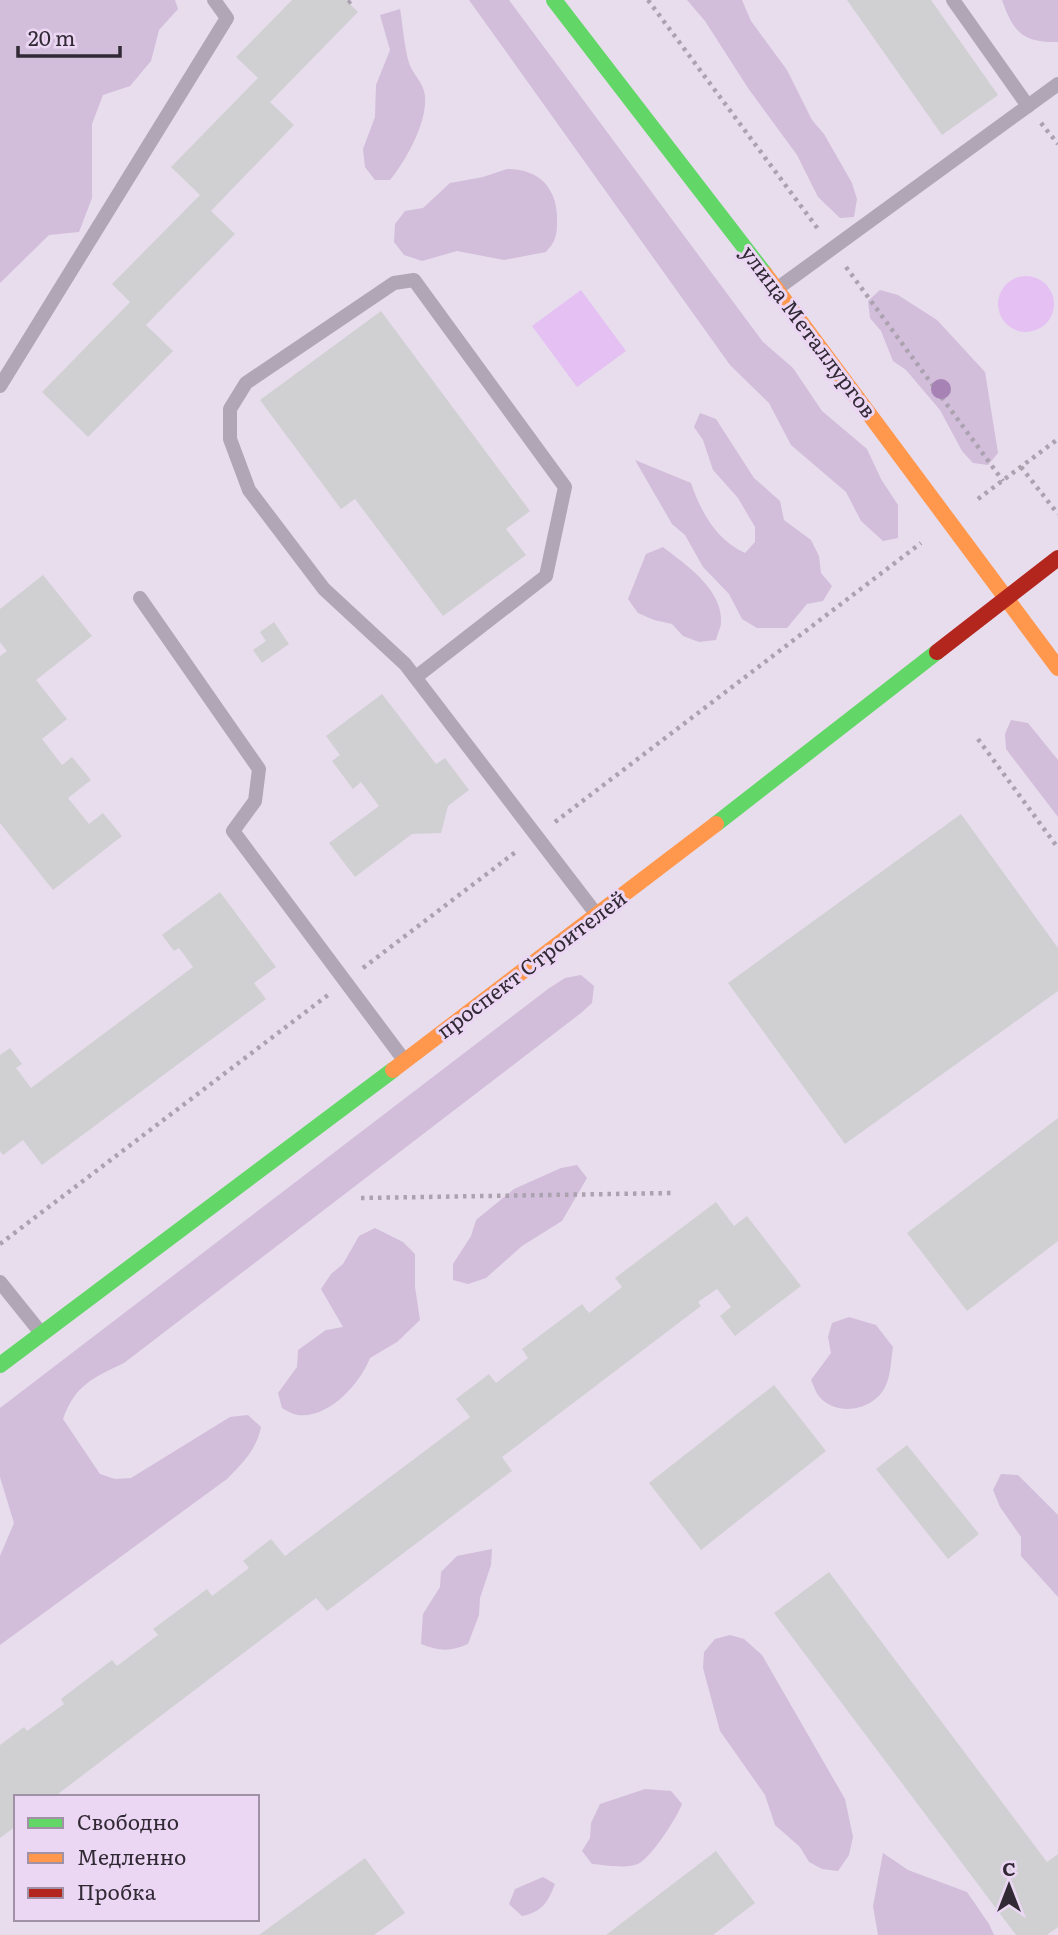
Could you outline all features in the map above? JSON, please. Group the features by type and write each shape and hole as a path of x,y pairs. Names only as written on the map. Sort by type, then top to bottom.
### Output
{"street":[{"name":"улица Металлургов","path":"554,0 776,289 1058,668"},
{"name":"проспект Строителей","path":"0,1366 598,916 1058,558"}],"lane":[{"path":"0,386 227,18 214,0"},
{"path":"953,0 1028,106"},
{"path":"776,289 1058,84"},
{"path":"416,677 546,576 565,487 414,279 394,283 246,383 230,409 230,439 249,490 324,589 416,677 598,916"},
{"path":"140,598 259,769 255,801 233,831 404,1061"},
{"path":"0,1282 42,1334"}],"path":[{"path":"1021,467 1058,514"},
{"path":"978,739 1058,848"},
{"path":"361,1198 673,1193"}],"shaded area":[{"path":"0,0 175,0 178,9 159,30 151,61 130,86 103,95 92,124 92,198 79,232 49,235 0,283"},
{"path":"469,0 509,0 763,342 793,368 822,411 867,449 881,479 898,505 898,538 883,541 861,521 846,492 791,445 769,403 730,365"},
{"path":"687,0 742,0 751,21 787,70 812,120 824,134 852,183 857,199 854,217 840,218 818,197 797,155 748,88 705,21"},
{"path":"1002,0 1058,0 1058,42 1036,40 1021,33 1010,20"},
{"path":"400,9 409,63 424,91 424,113 416,138 396,172 390,180 375,180 365,167 363,149 375,117 376,85 390,50 380,15"},
{"path":"507,169 538,177 550,190 556,210 557,230 554,242 546,252 504,260 457,251 422,261 404,255 394,242 395,224 405,211 423,208 450,183"},
{"path":"1026,276 1037,278 1046,284 1052,293 1052,315 1046,324 1037,330 1026,332 1015,330 1006,324 1000,315 998,304 1000,293 1006,284 1015,278"},
{"path":"581,290 626,351 577,387 532,326"},
{"path":"880,290 898,295 937,320 985,372 998,453 988,465 973,463 962,451 940,410 906,370 893,361 881,331 870,318 868,301"},
{"path":"700,413 716,419 754,478 780,501 784,520 811,540 819,556 821,573 832,586 823,601 807,604 787,628 757,628 742,619 729,594 703,567 685,535 672,524 635,460 691,483 711,524 726,541 745,553 755,542 755,527 738,498 713,470 703,440 694,427"},
{"path":"663,547 710,589 720,612 721,624 716,640 699,642 683,636 672,624 638,613 628,599 646,554"},
{"path":"1011,720 1028,723 1058,760 1058,817 1006,749 1005,734"},
{"path":"581,975 594,986 592,1003 581,1013 124,1363 94,1378 79,1390 63,1419 100,1474 115,1479 131,1478 230,1417 248,1415 261,1427 248,1455 227,1479 0,1645 0,1556 14,1523 0,1477 0,1408 548,989 565,978"},
{"path":"577,1165 587,1178 562,1221 522,1246 486,1278 468,1284 453,1280 453,1264 471,1236 476,1220 514,1189 561,1168"},
{"path":"375,1228 403,1242 415,1254 415,1287 420,1320 397,1342 370,1358 351,1389 331,1406 309,1415 290,1412 282,1408 278,1393 297,1367 298,1350 326,1330 343,1327 321,1289 331,1274 343,1264 359,1236"},
{"path":"849,1317 876,1325 893,1347 889,1376 881,1394 864,1406 844,1409 825,1402 811,1380 831,1353 828,1337 832,1323"},
{"path":"1001,1474 1018,1475 1058,1515 1058,1597 1021,1556 1021,1537 1000,1507 993,1490"},
{"path":"492,1549 491,1565 480,1598 479,1615 468,1644 445,1650 421,1644 423,1614 440,1587 441,1572 457,1556"},
{"path":"730,1635 744,1639 762,1655 845,1799 853,1837 849,1855 838,1871 822,1869 809,1862 800,1847 775,1825 765,1795 720,1731 703,1668 704,1652 715,1639"},
{"path":"645,1789 671,1791 682,1804 664,1835 641,1862 630,1866 592,1864 582,1851 590,1838 591,1823 600,1804"},
{"path":"883,1853 908,1870 967,1892 994,1935 878,1935 873,1906"},
{"path":"543,1877 555,1884 550,1896 539,1909 522,1916 509,1904 515,1889"}],"building":[{"path":"292,0 346,0 358,12 270,102 294,125 211,211 235,234 146,325 173,351 88,437 42,392 130,302 112,284 200,195 171,167 258,78 236,57"},
{"path":"847,0 931,0 998,95 942,135"},
{"path":"381,311 530,511 506,529 526,555 443,616 355,499 341,509 260,400"},
{"path":"43,575 92,636 36,680 67,719 42,739 62,765 72,757 91,780 68,798 89,824 103,813 122,836 53,890 0,823 0,656 7,651 0,642 0,609"},
{"path":"274,622 289,644 262,663 253,650 266,641 260,632"},
{"path":"382,694 436,764 445,758 469,790 448,806 441,833 412,834 355,877 329,843 379,806 361,782 353,789 332,761 340,755 326,736"},
{"path":"961,814 1058,948 1058,991 845,1144 728,983"},
{"path":"220,892 276,967 254,983 266,999 42,1165 23,1140 3,1155 0,1151 0,1055 10,1048 22,1064 16,1068 31,1088 193,967 179,948 174,951 162,935"},
{"path":"1058,1118 1058,1241 967,1311 907,1233"},
{"path":"716,1202 734,1226 747,1216 801,1286 735,1336 720,1316 731,1307 717,1289 698,1302 701,1306 502,1457 512,1471 327,1611 316,1598 57,1795 14,1795 14,1828 0,1838 0,1745 24,1727 27,1731 64,1704 61,1699 112,1660 117,1666 158,1635 153,1629 207,1589 212,1596 249,1568 243,1561 271,1539 285,1556 470,1417 456,1399 489,1374 496,1383 528,1358 522,1349 582,1304 589,1313 622,1287 615,1278"},
{"path":"774,1385 826,1451 701,1550 649,1483"},
{"path":"907,1445 979,1534 948,1559 876,1469"},
{"path":"829,1572 1047,1862 1058,1854 1058,1927 1047,1935 1016,1935 774,1613"},
{"path":"716,1851 755,1903 713,1935 606,1935"},
{"path":"365,1858 405,1913 374,1935 259,1935"}],"traffic: fast":[{"path":"554,0 765,274"},
{"path":"716,824 937,652"},
{"path":"0,1365 393,1070"}],"traffic: slow":[{"path":"765,274 1058,668"},
{"path":"393,1070 716,824"}],"traffic: jam":[{"path":"937,652 1058,558"}]}
